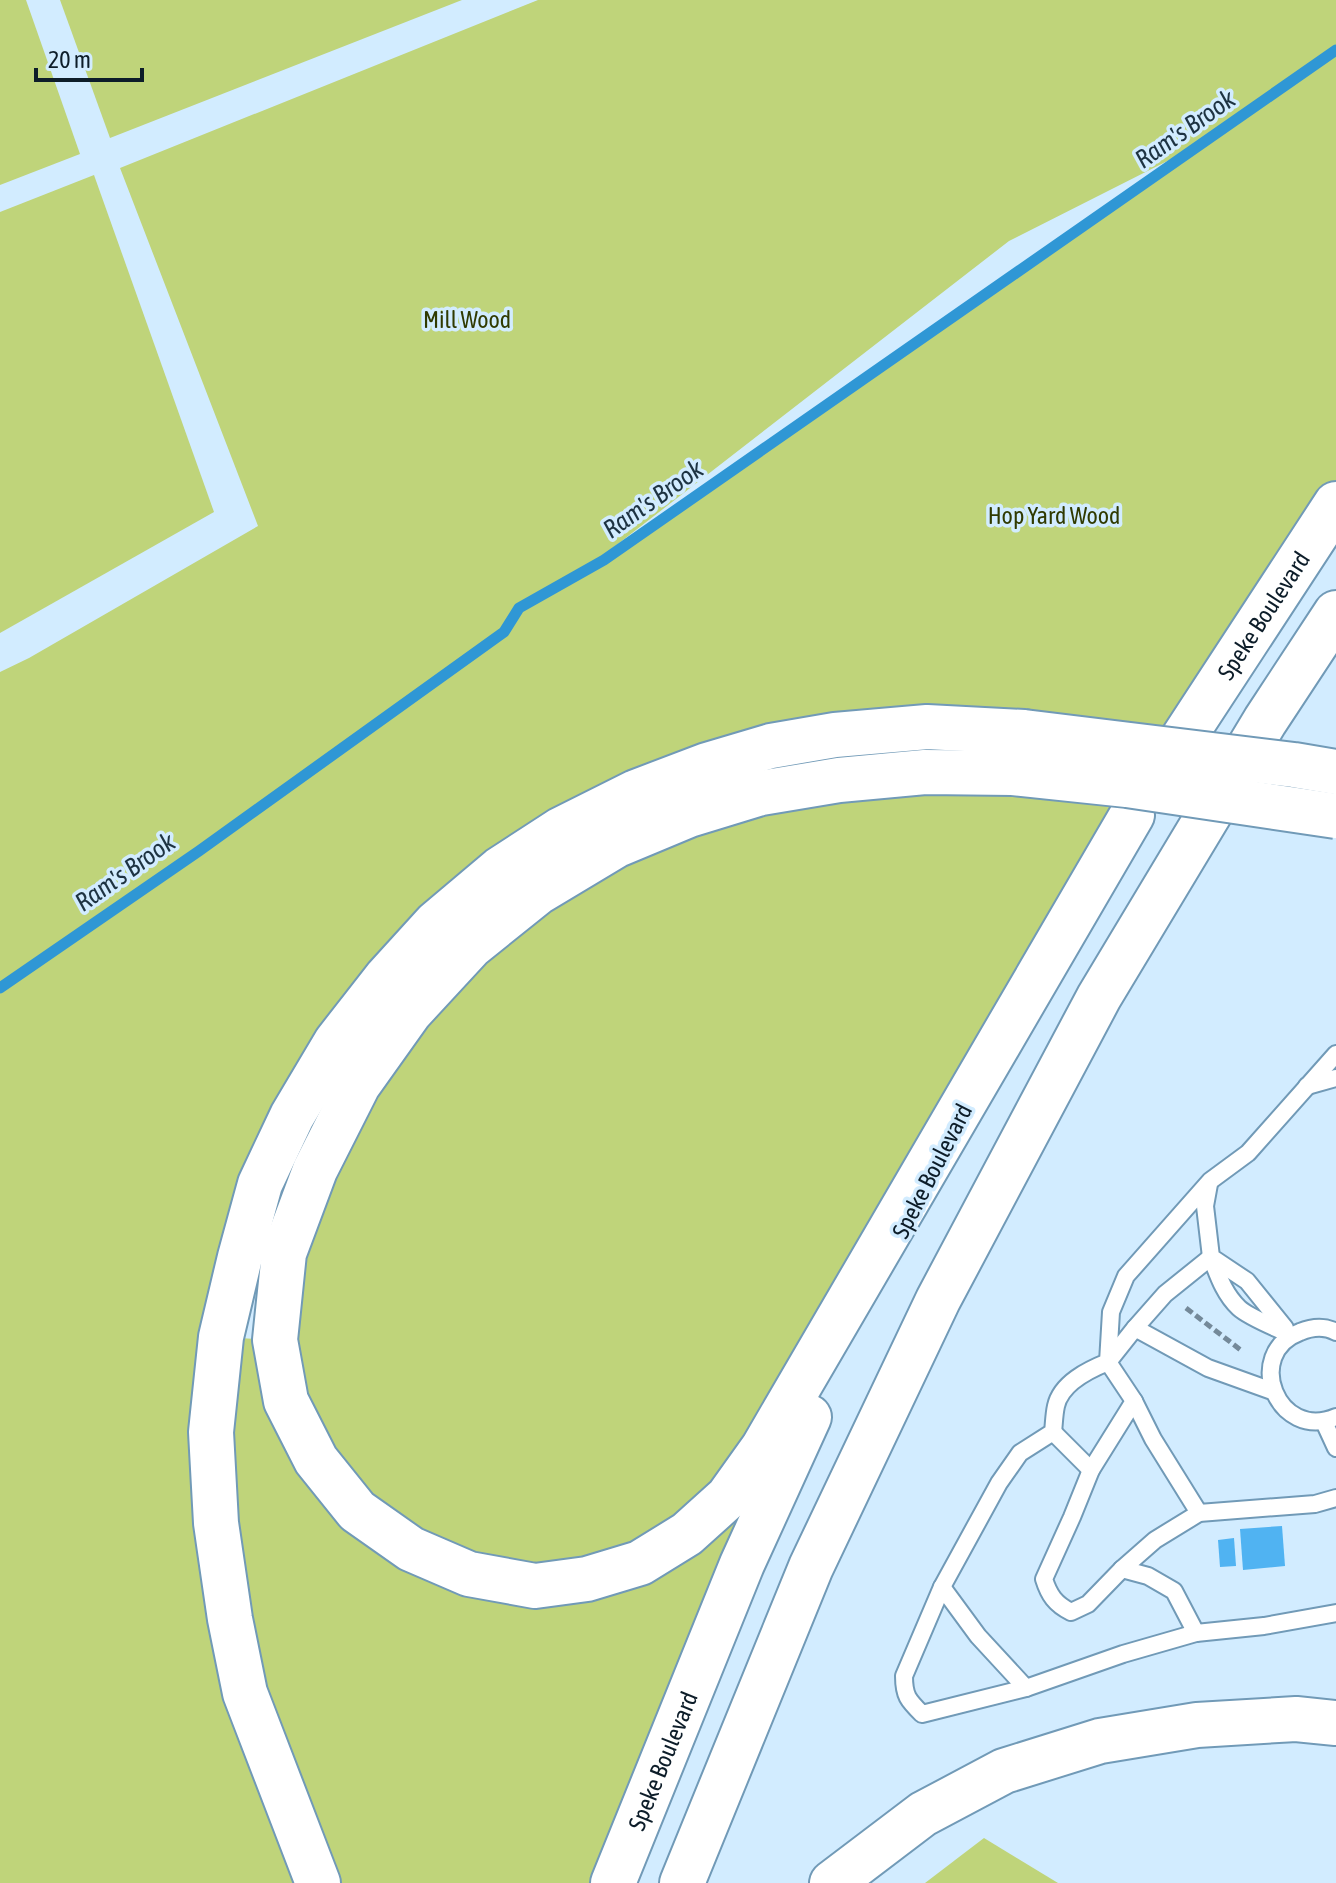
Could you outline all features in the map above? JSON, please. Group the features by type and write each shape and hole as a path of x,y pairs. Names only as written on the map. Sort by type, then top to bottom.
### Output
{"highway":[{"name":"Speke Boulevard","path":"613,1883 742,1564 834,1365 994,1053 1132,815 1336,504"},
{"path":"682,1883 811,1567 938,1300 1099,997 1265,721 1336,613"},
{"path":"318,1883 245,1693 230,1619 216,1523 211,1432 221,1337 260,1184 292,1116 336,1042 386,978 436,923 500,869 560,830 636,792 707,765 771,746 835,735 927,727 1127,785 1336,816"},
{"path":"1132,815 763,1448 728,1497 687,1534 640,1563 587,1579 535,1586 469,1574 411,1549 357,1511 316,1460 286,1401 275,1340 284,1253 315,1170 358,1085 410,1012 471,946 537,893 617,845 689,815 761,793 839,780 925,772 1019,753 1294,765 1336,772"},
{"path":"832,1883 923,1814 1004,1771 1100,1741 1197,1725 1296,1719 1336,1723"}],"lane":[{"path":"1199,1513 1108,1362 1111,1312 1126,1276 1210,1181 1248,1153 1336,1054"},
{"path":"1307,1086 1336,1078"},
{"path":"1210,1181 1205,1206 1211,1257 1218,1276 1241,1310 1291,1335"},
{"path":"1053,1432 1056,1404 1068,1386 1086,1371 1108,1362 1165,1294 1211,1257"},
{"path":"1135,1328 1208,1368 1271,1383"},
{"path":"1336,1332 1310,1328 1291,1335 1275,1353 1271,1383 1284,1409 1293,1415 1302,1420 1330,1420 1336,1448"},
{"path":"1134,1401 1091,1470 1044,1579 1053,1600 1071,1612 1088,1604 1155,1540 1199,1513 1315,1504 1336,1498"},
{"path":"1053,1432 1091,1470"},
{"path":"1053,1432 1020,1453 999,1483 942,1587 904,1676 908,1701 922,1714 1026,1688 1123,1654 1196,1633 1264,1626 1336,1613"},
{"path":"1122,1569 1148,1576 1174,1591 1196,1633"},
{"path":"942,1587 978,1636 1026,1688"}],"path":[{"path":"1165,1294 1246,1354 1271,1383"}],"green space":[{"path":"0,0 26,0 80,154 0,185"},
{"path":"60,0 462,0 110,138"},
{"path":"538,0 1336,0 1336,494 1158,748 1024,732 927,727 835,735 771,746 707,765 636,792 560,830 500,869 436,923 386,978 336,1042 292,1116 260,1184 222,1337 275,1340 284,1253 315,1170 358,1085 410,1012 471,946 537,893 617,845 689,815 761,793 839,780 925,772 1013,773 1132,815 994,1053 834,1365 742,1564 613,1883 0,1883 0,672 258,526 120,168","holes":["1199,145 604,560 583,571 1009,241"]},
{"path":"94,175 214,512 0,633 0,212"},
{"path":"984,1838 1058,1883 925,1883"}],"building":[{"path":"1282,1526 1285,1566 1243,1570 1240,1529"},
{"path":"1234,1538 1236,1566 1220,1567 1218,1540"}],"waterway":[{"name":"Ram's Brook","path":"0,988 199,851 504,632 519,608 604,560 1336,50"}],"park label":[{"name":"Mill Wood","path":"467,319"},
{"name":"Hop Yard Wood","path":"1054,515"}]}
